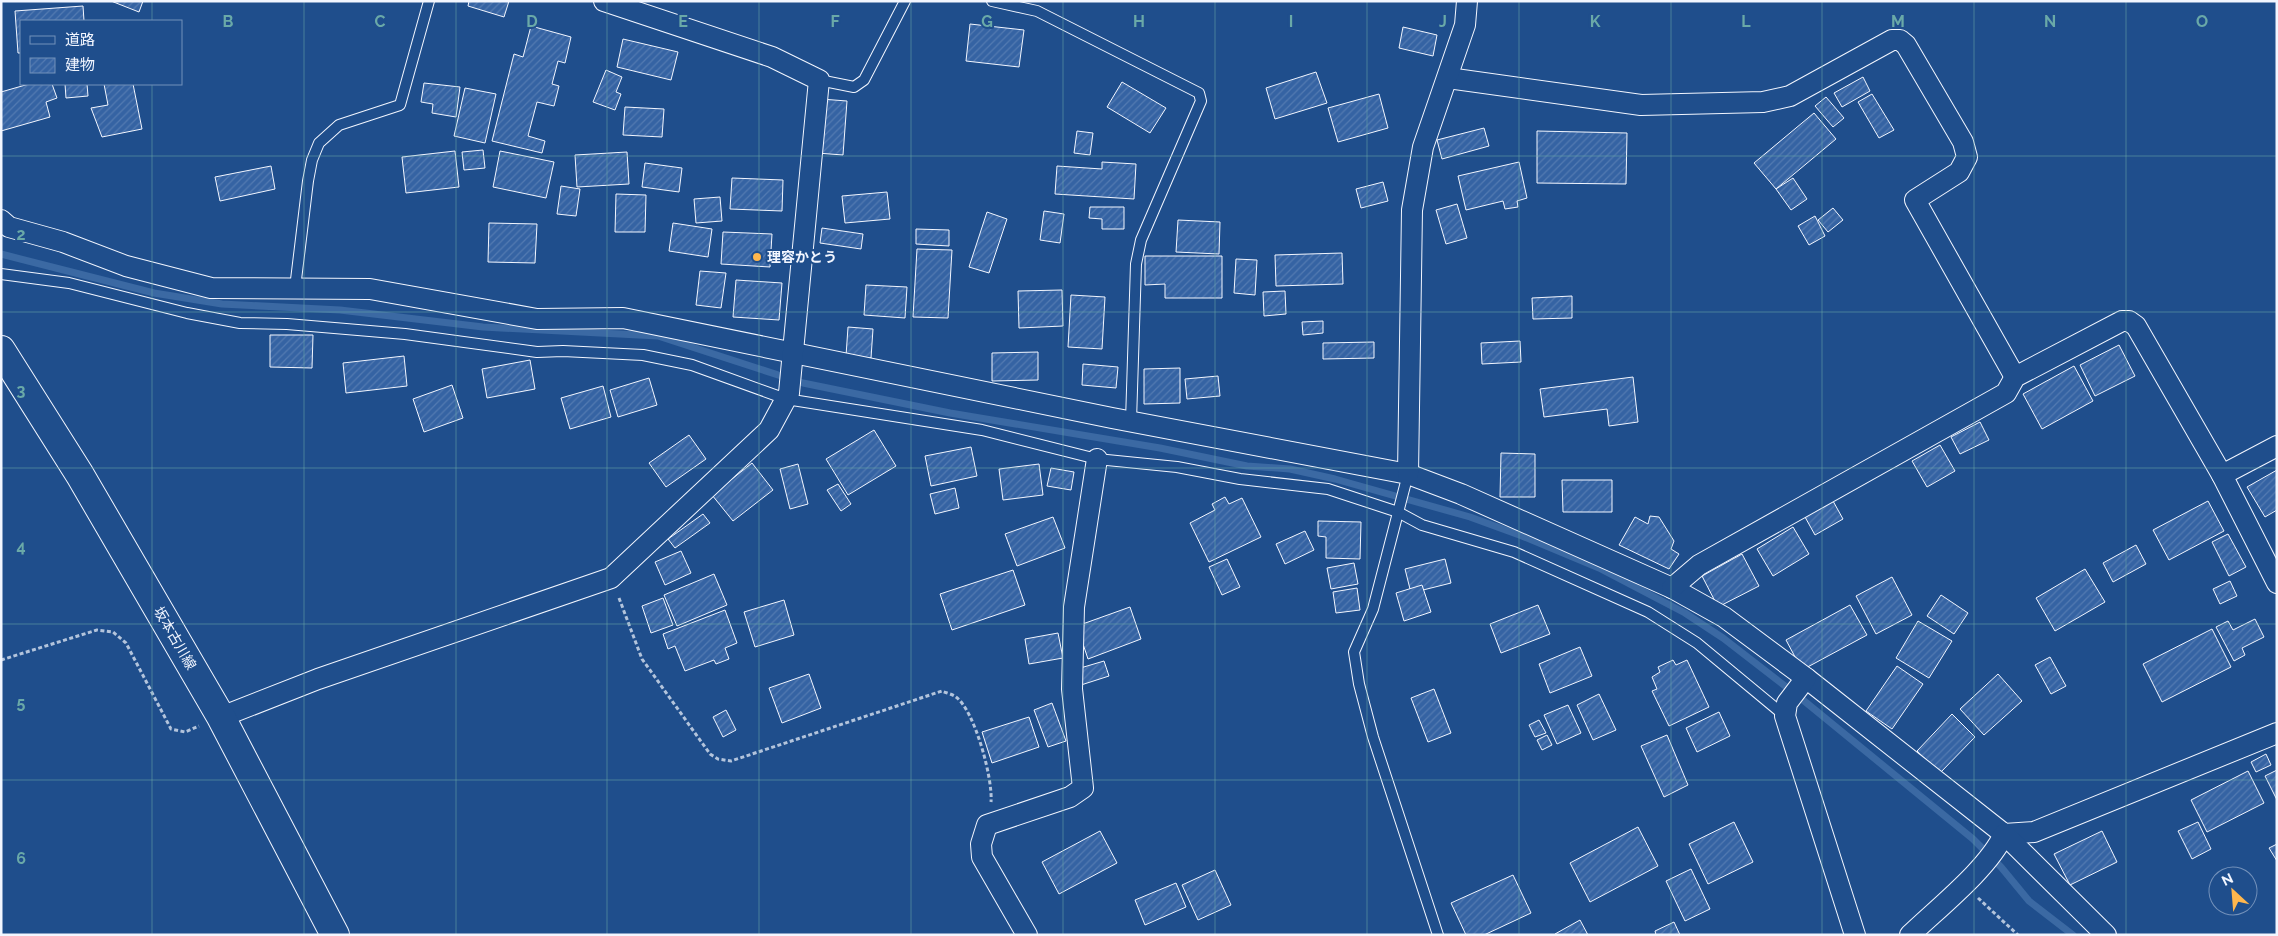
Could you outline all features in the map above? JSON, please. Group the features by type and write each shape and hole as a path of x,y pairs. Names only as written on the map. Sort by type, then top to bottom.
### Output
{"main road":[{"name":"坂本古川線","path":"1,350 80,475 221,717 335,935"}],"street":[{"path":"221,717 318,678 611,578 770,430 787,396 819,80 772,57 604,1"},
{"path":"1406,479 1412,210 1424,147 1465,25 1467,1"},
{"path":"1448,78 1641,105 1763,102 1790,96 1892,40 1900,40 1906,45 1963,142 1967,157 1959,172 1915,200 2016,378"},
{"path":"1,220 9,227 63,242 126,266 211,288 370,289 537,319 623,318 792,354 1131,421 1406,479 1461,494 1672,588 1724,618 2001,842 2106,935"},
{"path":"1672,588 1699,565 2006,393 2016,378 2122,321 2129,321 2136,326 2222,475 2277,583"},
{"path":"2222,475 2277,446"},
{"path":"1027,935 982,858 981,844 987,825 1070,797 1083,788 1072,689 1074,607 1097,459"},
{"path":"1803,682 1786,710 1855,935"},
{"path":"1910,935 1984,865 2001,842 2034,832 2277,733"}],"lane":[{"path":"296,288 312,160 320,143 338,125 400,105 429,1"},
{"path":"819,80 854,87 864,80 905,1"},
{"path":"992,1 1037,11 1199,93 1201,101 1141,240 1136,264 1131,421"},
{"path":"1,274 69,283 187,313 240,323 287,324 405,334 537,352 563,350 643,355 692,365 787,396 982,430 1097,459 1177,467 1240,479 1328,489 1399,510 1422,525 1514,552 1648,612 1697,643 1786,710"},
{"path":"1406,479 1373,609 1354,652 1359,684 1373,737 1438,935"}],"path":[{"path":"611,578 642,659 710,754 718,759 731,761 942,691 956,696 966,707 972,720 992,788 987,825"},
{"path":"1,660 97,630 113,632 126,643 172,729 185,732 221,717"},
{"path":"1965,882 1984,906 2018,935"}],"building":[{"path":"111,1 143,1 139,12"},
{"path":"469,1 509,1 504,17 468,6"},
{"path":"83,6 84,20 20,20 20,53 18,53 15,11"},
{"path":"970,24 1024,30 1019,67 966,61"},
{"path":"531,26 571,37 565,63 558,61 552,84 559,86 554,106 537,102 528,136 545,141 542,153 492,141 514,54 523,57"},
{"path":"1403,27 1437,35 1433,56 1399,48"},
{"path":"623,39 678,52 671,80 617,67"},
{"path":"606,70 622,77 616,92 621,94 615,110 593,102"},
{"path":"1316,72 1327,103 1275,119 1266,88"},
{"path":"1863,77 1870,91 1842,107 1834,93"},
{"path":"1122,82 1166,108 1150,133 1107,107"},
{"path":"424,83 460,87 456,117 432,113 433,104 421,102"},
{"path":"26,85 52,85 57,98 46,102 50,117 1,131 1,92"},
{"path":"65,85 87,85 88,96 66,98"},
{"path":"104,85 133,85 142,129 102,137 91,108 108,105"},
{"path":"465,88 496,94 485,143 454,136"},
{"path":"1379,94 1388,128 1338,142 1328,108"},
{"path":"1872,94 1894,130 1879,138 1858,102"},
{"path":"1826,97 1844,118 1833,127 1815,106"},
{"path":"821,99 847,101 843,155 817,153"},
{"path":"625,107 664,109 662,137 623,135"},
{"path":"1814,113 1836,139 1776,189 1754,163"},
{"path":"1484,128 1489,146 1442,159 1437,140"},
{"path":"1077,131 1093,133 1090,155 1074,153"},
{"path":"1537,131 1627,133 1626,184 1537,183"},
{"path":"483,150 485,168 464,170 462,152"},
{"path":"455,151 459,187 406,193 402,157"},
{"path":"500,151 554,162 546,198 493,187"},
{"path":"627,152 629,184 577,187 575,155"},
{"path":"1102,162 1136,164 1134,199 1055,194 1057,166 1102,169"},
{"path":"1519,162 1527,198 1517,201 1518,207 1505,209 1503,201 1466,210 1458,176"},
{"path":"645,163 682,168 679,192 642,187"},
{"path":"271,166 275,189 220,201 215,177"},
{"path":"732,178 783,180 782,211 730,209"},
{"path":"1793,178 1807,199 1791,210 1776,189"},
{"path":"1383,182 1388,201 1361,208 1356,189"},
{"path":"561,186 580,189 576,216 557,214"},
{"path":"887,192 890,219 845,223 842,196"},
{"path":"616,194 646,195 645,232 615,232"},
{"path":"720,197 722,221 696,223 694,199"},
{"path":"1457,204 1467,238 1446,244 1436,210"},
{"path":"1090,207 1124,207 1124,229 1102,229 1102,219 1089,218"},
{"path":"1833,208 1843,220 1828,232 1818,220"},
{"path":"1044,211 1064,214 1060,243 1040,240"},
{"path":"987,212 1007,219 989,273 969,267"},
{"path":"1815,216 1825,236 1809,245 1798,226"},
{"path":"1178,220 1220,222 1219,254 1176,252"},
{"path":"489,223 537,224 535,263 488,262"},
{"path":"673,223 712,229 708,257 669,251"},
{"path":"822,228 863,234 861,249 820,243"},
{"path":"916,229 949,230 949,246 916,244"},
{"path":"723,232 772,234 770,267 721,264"},
{"path":"917,249 952,250 948,318 913,317"},
{"path":"1342,253 1343,284 1276,286 1275,255"},
{"path":"1145,256 1222,256 1222,298 1165,298 1165,284 1145,285"},
{"path":"1236,259 1257,260 1255,295 1234,293"},
{"path":"700,271 726,273 721,308 696,305"},
{"path":"736,280 782,283 779,320 733,317"},
{"path":"866,285 907,287 905,318 864,315"},
{"path":"1062,290 1063,326 1019,328 1018,291"},
{"path":"1285,291 1286,314 1264,316 1263,292"},
{"path":"1071,295 1105,297 1102,349 1068,347"},
{"path":"1572,296 1572,318 1533,319 1532,298"},
{"path":"1323,321 1323,333 1303,335 1302,322"},
{"path":"848,327 873,329 871,358 846,356"},
{"path":"270,335 313,335 312,368 270,367"},
{"path":"1520,341 1521,362 1482,364 1481,343"},
{"path":"1374,342 1374,358 1323,359 1323,343"},
{"path":"2119,345 2135,376 2095,396 2080,365"},
{"path":"1038,352 1038,380 992,381 992,353"},
{"path":"404,356 407,386 346,393 343,363"},
{"path":"530,360 535,389 487,398 482,369"},
{"path":"1083,364 1118,367 1116,388 1082,385"},
{"path":"2074,366 2093,401 2042,429 2023,394"},
{"path":"1180,368 1180,403 1144,404 1144,369"},
{"path":"1218,376 1220,396 1187,399 1185,379"},
{"path":"1633,377 1638,422 1609,426 1607,409 1544,417 1540,389"},
{"path":"649,378 657,405 618,417 610,390"},
{"path":"452,385 463,418 424,432 413,399"},
{"path":"603,386 611,417 570,429 561,398"},
{"path":"1980,422 1989,440 1960,454 1951,437"},
{"path":"874,430 896,466 848,495 826,459"},
{"path":"689,435 706,459 666,487 649,463"},
{"path":"1940,445 1955,471 1927,487 1912,461"},
{"path":"971,447 977,476 931,486 925,456"},
{"path":"1501,453 1535,454 1535,497 1500,497"},
{"path":"752,463 773,490 733,521 712,495"},
{"path":"798,464 808,504 790,509 780,469"},
{"path":"1039,464 1043,495 1003,500 999,469"},
{"path":"1051,468 1074,472 1071,490 1047,486"},
{"path":"2277,470 2277,510 2265,517 2247,487"},
{"path":"1562,480 1612,480 1612,512 1563,512"},
{"path":"838,484 851,504 841,511 827,490"},
{"path":"955,488 959,508 935,514 930,494"},
{"path":"1225,497 1229,504 1242,498 1261,537 1209,562 1190,523 1215,510 1212,504"},
{"path":"1833,501 1843,519 1815,535 1805,517"},
{"path":"2208,501 2224,531 2169,560 2153,530"},
{"path":"703,514 710,523 675,548 668,539"},
{"path":"1650,516 1659,517 1674,541 1671,549 1679,554 1669,569 1619,545 1635,517 1648,524"},
{"path":"1053,517 1065,548 1017,566 1005,534"},
{"path":"1318,521 1361,522 1360,559 1326,558 1326,537 1318,536"},
{"path":"1793,527 1809,554 1773,576 1757,549"},
{"path":"1305,531 1314,550 1285,564 1276,544"},
{"path":"2228,534 2246,567 2229,576 2212,542"},
{"path":"2136,545 2146,564 2113,582 2103,563"},
{"path":"681,551 691,573 665,585 655,562"},
{"path":"1742,554 1759,586 1718,607 1702,576"},
{"path":"1227,559 1240,587 1222,595 1209,567"},
{"path":"1445,559 1451,583 1411,593 1405,569"},
{"path":"1354,563 1358,584 1331,589 1327,568"},
{"path":"2085,569 2105,602 2055,631 2036,598"},
{"path":"1013,570 1025,605 952,630 940,594"},
{"path":"714,574 727,605 677,626 664,595"},
{"path":"1892,577 1912,615 1876,634 1856,596"},
{"path":"2230,581 2237,596 2220,604 2213,589"},
{"path":"1422,585 1431,612 1404,621 1396,593"},
{"path":"1357,588 1360,610 1336,613 1333,592"},
{"path":"1941,595 1968,613 1954,634 1927,616"},
{"path":"663,598 673,625 651,633 642,606"},
{"path":"784,600 794,635 755,647 744,612"},
{"path":"1538,605 1550,634 1501,653 1490,624"},
{"path":"1850,605 1867,635 1802,670 1786,640"},
{"path":"1130,607 1141,639 1088,659 1077,626"},
{"path":"725,610 737,643 725,648 729,659 716,664 714,660 685,671 675,646 668,649 663,634"},
{"path":"2255,619 2264,637 2242,648 2245,655 2234,661 2216,627 2228,621 2233,630"},
{"path":"1918,621 1952,641 1929,678 1896,658"},
{"path":"2212,629 2231,667 2162,702 2143,664"},
{"path":"1058,633 1063,658 1029,664 1025,639"},
{"path":"1580,647 1592,676 1550,693 1539,664"},
{"path":"2050,657 2066,686 2051,694 2035,665"},
{"path":"1673,660 1676,665 1687,660 1709,707 1669,726 1652,691 1657,689 1652,677 1660,672 1658,667"},
{"path":"1104,661 1109,676 1081,685 1077,669"},
{"path":"1897,666 1923,684 1892,729 1866,711"},
{"path":"809,674 821,708 782,723 769,688"},
{"path":"1998,674 2022,701 1984,735 1960,709"},
{"path":"1434,689 1451,733 1428,742 1411,698"},
{"path":"1599,694 1616,730 1593,740 1577,705"},
{"path":"1052,703 1066,741 1048,747 1034,710"},
{"path":"1568,705 1581,733 1557,744 1544,715"},
{"path":"726,710 736,730 723,737 713,717"},
{"path":"1719,712 1730,736 1697,752 1686,728"},
{"path":"1952,714 1975,737 1940,773 1917,751"},
{"path":"1029,717 1039,747 992,763 982,732"},
{"path":"1539,720 1546,733 1535,737 1529,725"},
{"path":"1547,735 1552,745 1542,750 1537,740"},
{"path":"1667,735 1688,785 1664,797 1641,746"},
{"path":"2266,754 2271,765 2256,772 2251,762"},
{"path":"2277,770 2277,800 2265,776"},
{"path":"2248,771 2264,803 2207,832 2191,800"},
{"path":"1734,822 1753,862 1708,884 1689,844"},
{"path":"2198,822 2211,849 2192,859 2178,831"},
{"path":"1638,827 1658,866 1590,902 1570,863"},
{"path":"1100,831 1117,863 1059,894 1042,862"},
{"path":"2102,831 2117,862 2070,885 2054,854"},
{"path":"2277,844 2277,861 2269,848"},
{"path":"1691,869 1710,909 1685,921 1666,881"},
{"path":"1215,870 1231,905 1198,920 1182,885"},
{"path":"1513,875 1531,913 1484,935 1466,935 1451,903"},
{"path":"1176,883 1186,907 1145,925 1135,900"},
{"path":"1580,920 1588,935 1555,935 1555,934"},
{"path":"1674,922 1680,935 1656,935 1655,931"}],"waterway":[{"path":"1,254 154,293 222,304 340,310 483,327 658,336 803,383 950,413 1160,448 1247,466 1290,469 1335,479 1470,517 1599,568 1685,613 1723,638 1803,700 1973,839 2001,867 2029,901 2073,935"}],"place":[{"name":"理容かとう","path":"757,257"}]}
